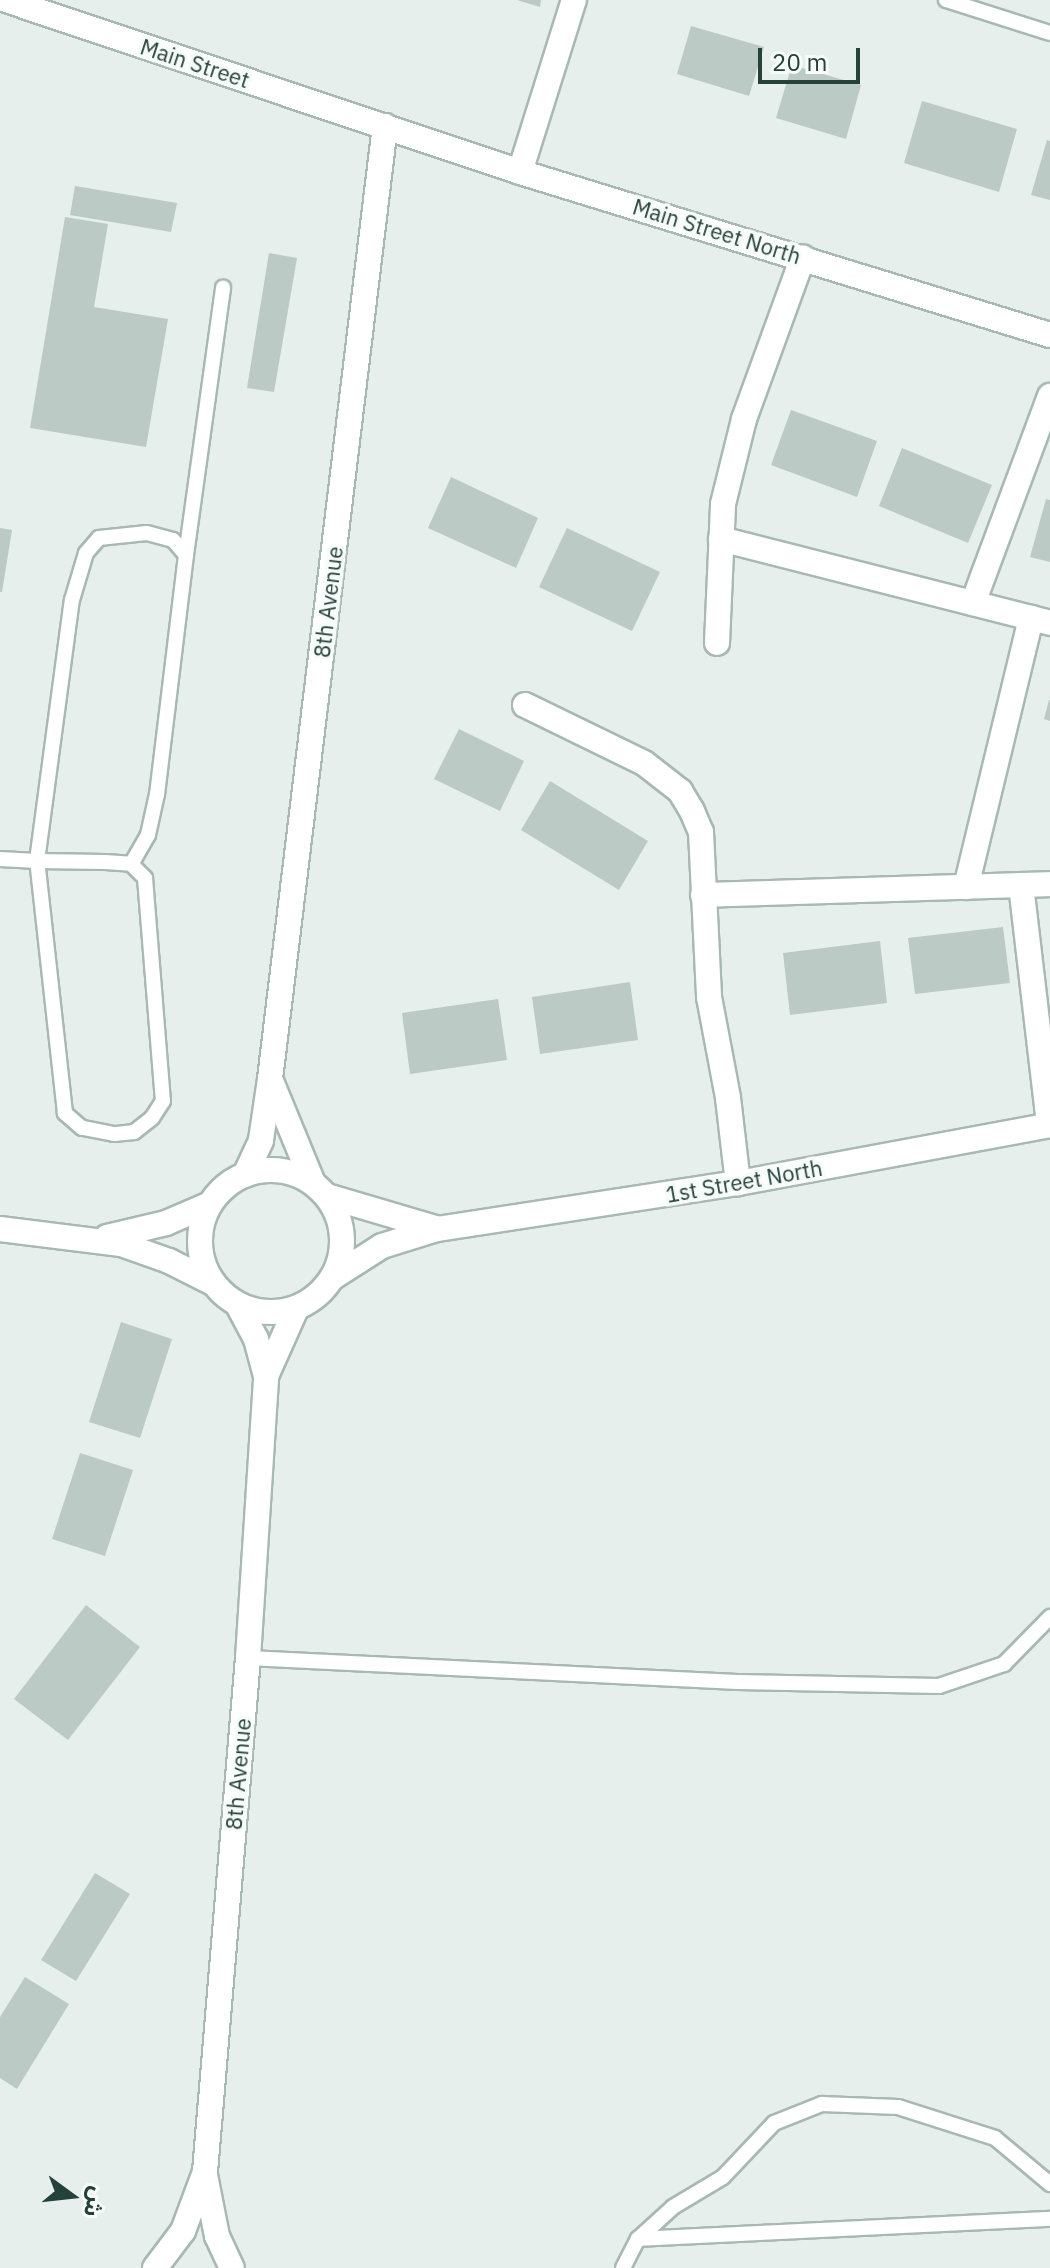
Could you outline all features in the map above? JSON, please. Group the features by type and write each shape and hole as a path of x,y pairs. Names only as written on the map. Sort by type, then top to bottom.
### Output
{"street":[{"name":"Main Street","path":"6,0 385,126"},
{"path":"520,172 574,0"},
{"name":"Main Street North","path":"385,126 520,172 1050,335"},
{"name":"8th Avenue","path":"245,1175 261,1140 270,1079 385,126"},
{"path":"717,643 723,504 744,419 803,257"},
{"path":"973,603 1050,396"},
{"path":"721,539 1040,621 966,887"},
{"path":"525,705 644,763 680,791 701,832 709,997 728,1098 738,1183"},
{"path":"703,895 1050,884"},
{"path":"1021,885 1049,1125"},
{"name":"8th Avenue","path":"270,1079 320,1189"},
{"name":"1st Street North","path":"332,1278 382,1246 437,1229 738,1183 1049,1125"},
{"path":"0,1229 97,1239 145,1252 213,1283 238,1305 266,1313 296,1309 317,1296 332,1278 341,1258 342,1236 338,1215 320,1189 280,1171 245,1175 219,1192 202,1224 200,1245 204,1265 213,1283"},
{"name":"1st Street North","path":"320,1189 437,1229"},
{"path":"97,1239 143,1230 210,1204"},
{"name":"8th Avenue","path":"232,2268 217,2236 205,2172 248,1658 266,1376 256,1339 238,1305"},
{"name":"8th Avenue","path":"266,1376 296,1309"},
{"name":"8th Avenue","path":"155,2268 183,2231 205,2172"}],"lane":[{"path":"946,0 1050,33"},
{"path":"131,864 148,835 157,794 223,288"},
{"path":"0,859 37,861 131,864 145,878 163,1101 152,1118 134,1132 114,1134 82,1128 65,1113 37,861 72,600 86,553 99,538 147,533 173,540 186,555"},
{"path":"248,1658 737,1682 939,1686 1004,1664 1050,1617"},
{"path":"623,2268 638,2239 673,2207 723,2177 774,2123 822,2104 898,2107 995,2138 1050,2184"},
{"path":"638,2239 1050,2219"}],"building":[{"path":"517,0 541,0 540,7"},
{"path":"691,26 764,47 749,96 677,74"},
{"path":"792,65 861,85 846,139 776,118"},
{"path":"922,101 1017,129 999,192 904,163"},
{"path":"1047,140 1050,141 1050,200 1031,195"},
{"path":"75,186 177,203 171,232 70,215"},
{"path":"65,217 108,224 94,307 168,319 146,447 30,428"},
{"path":"269,253 297,258 274,392 247,388"},
{"path":"791,410 877,441 857,497 771,465"},
{"path":"902,448 992,485 968,543 879,506"},
{"path":"451,477 538,518 516,568 428,528"},
{"path":"1046,499 1050,500 1050,562 1030,557"},
{"path":"0,528 12,530 2,592 0,592"},
{"path":"567,528 660,572 632,631 539,587"},
{"path":"1050,700 1050,721 1044,719"},
{"path":"459,729 524,761 500,811 434,779"},
{"path":"550,781 648,841 619,890 521,830"},
{"path":"1003,927 1010,983 915,994 908,938"},
{"path":"880,941 887,1003 790,1015 783,953"},
{"path":"630,982 638,1040 540,1054 532,997"},
{"path":"498,999 507,1060 410,1074 402,1013"},
{"path":"121,1322 172,1339 140,1438 89,1422"},
{"path":"80,1453 133,1470 105,1556 52,1539"},
{"path":"86,1605 140,1647 68,1740 14,1699"},
{"path":"95,1873 130,1894 76,1981 41,1960"},
{"path":"25,1977 69,2004 17,2089 0,2078 0,2017"}]}
